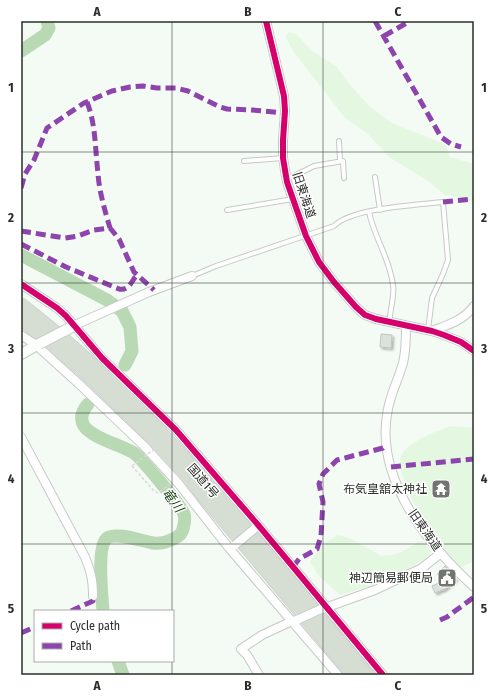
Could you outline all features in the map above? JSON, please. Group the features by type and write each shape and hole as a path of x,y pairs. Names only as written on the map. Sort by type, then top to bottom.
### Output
{"highway":[{"path":"21,298 29,304 27,321"},
{"name":"国道1号","path":"21,305 27,321 82,369 149,434 193,483 354,675"},
{"name":"国道1号","path":"27,321 89,362 156,428 236,519 366,675"}],"street":[{"name":"旧東海道","path":"266,21 284,96 285,110 283,158 286,178 306,236 319,262 356,307 368,317 406,327 406,342 403,363 389,399 385,429 386,444 391,467 411,513 422,530 454,568 474,587"},
{"path":"21,354 98,314 192,276"},
{"path":"21,284 57,308 75,325 102,358 176,430 324,608 383,675"},
{"path":"430,331 463,317 468,314 474,306"},
{"path":"406,327 430,331 461,342 474,351"},
{"path":"21,335 38,345 145,447 295,620 338,675"},
{"path":"21,437 85,557 93,581 93,596"},
{"path":"232,546 257,527"},
{"path":"259,675 247,655 241,649 262,635 295,620 375,590 422,568 441,553"}],"lane":[{"path":"339,141 340,161"},
{"path":"244,161 283,158"},
{"path":"286,178 292,177 314,166 344,160 344,178"},
{"path":"375,177 380,210"},
{"path":"227,210 293,199"},
{"path":"192,276 216,266 334,226 338,222 355,215 393,206 443,202 448,260 432,298 430,331"},
{"path":"369,212 372,225 387,263 393,284 394,293 389,315 390,322"}],"path":[{"path":"171,483 158,493 154,491 132,466 174,434"}],"green space":[{"path":"289,32 296,34 312,51 336,66 350,85 370,107 392,123 442,143 446,146 450,157 474,164 474,202 445,195 428,181 389,157 368,134 345,118 293,51 286,37"},
{"name":"布気皇舘太神社","path":"452,426 474,428 474,561 460,568 421,517 405,484 400,463 401,456 404,451 416,441 439,430"},
{"path":"338,535 349,538 380,555 385,556 406,550 419,541 424,543 431,551 429,557 379,584 340,595 319,576 310,562 324,543"}],"building":[{"path":"381,334 392,335 391,348 380,347"},
{"path":"445,566 456,579 445,589 435,593 432,586 443,581 437,574"}],"waterway":[{"name":"竜川","path":"21,51 45,35 49,28 47,21"},
{"name":"竜川","path":"21,255 107,300 122,311 130,327 132,351 125,365"},
{"name":"竜川","path":"88,404 82,414 84,426 100,438 134,453 169,493 182,510 185,518 181,534 166,542 153,543 121,536 106,539 103,544 101,562 103,610"},
{"name":"竜川","path":"118,662 123,675"}],"marked path":[{"path":"375,21 441,137 451,144 461,147"},
{"path":"384,36 410,21"},
{"path":"21,188 25,174 34,160 47,128 84,103 112,91 143,86 176,88 188,91 227,109 285,113"},
{"path":"87,102 94,128 102,201 110,228"},
{"path":"443,202 474,199"},
{"path":"21,231 65,238 78,236 94,230 110,228 119,239 134,272 154,290"},
{"path":"21,244 66,267 119,289 128,287 137,275"},
{"path":"293,567 299,559 317,549 321,536 323,502 319,484 323,474 337,460 383,448 386,445"},
{"path":"391,467 474,459"},
{"path":"73,610 93,601 93,596"},
{"path":"440,620 447,617 474,597"},
{"path":"21,633 34,627"}],"cycle path":[{"path":"266,21 284,96 285,111 283,158 287,182 306,236 319,262 334,282 365,315 376,319 432,331 461,342 474,351"},
{"path":"21,284 57,308 66,316 102,358 176,430 259,526 383,675"}],"place":[{"name":"布気皇舘太神社","path":"441,489"},
{"name":"神辺簡易郵便局","path":"447,578"}]}
